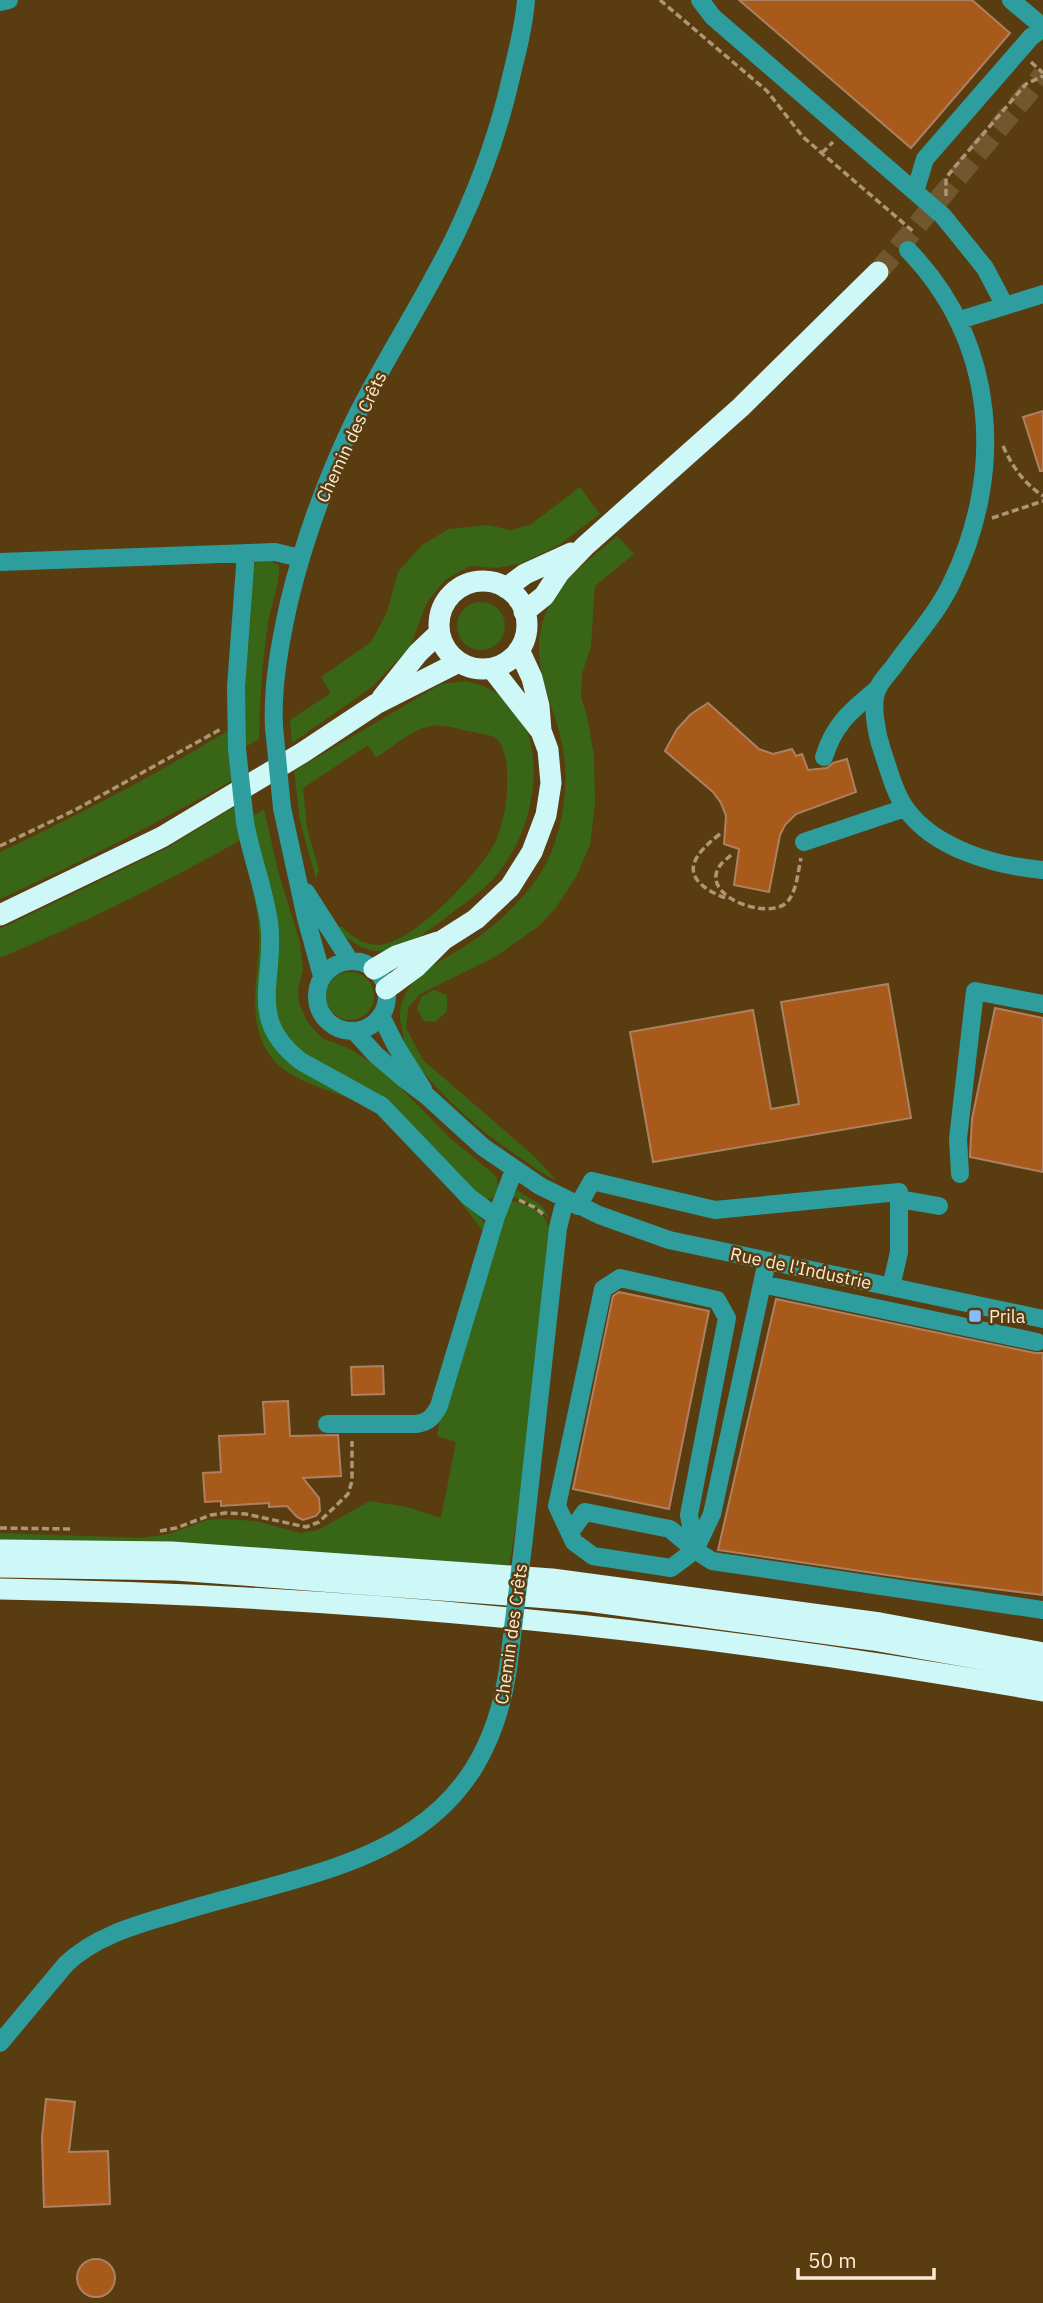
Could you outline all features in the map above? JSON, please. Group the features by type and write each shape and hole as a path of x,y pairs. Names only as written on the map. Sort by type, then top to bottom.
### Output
{"highway":[{"path":"524,612 544,596 559,573 585,546 741,408 878,272"},
{"path":"506,588 526,574 585,546"},
{"path":"483,579 494,581 513,593 524,612 527,632 520,652 493,670 470,668 459,662 444,645 439,633 438,619 443,603 454,591 483,579"},
{"path":"376,704 418,653 439,633"},
{"path":"386,989 416,967 443,940 476,919 510,887 532,852 546,815 551,783 548,750 541,731 539,706 532,678 520,652"},
{"path":"0,915 162,836 302,753 376,704 459,662"},
{"path":"493,670 541,731"},
{"path":"374,969 396,956 443,940"},
{"path":"0,1550 172,1552 552,1579 880,1623 1043,1654"},
{"path":"0,1567 175,1570 588,1601 873,1640 1043,1670"},
{"path":"0,1589 253,1599 543,1622 829,1657 1043,1691"}],"street":[{"path":"0,2 9,0"},
{"path":"700,0 713,18 943,216 971,249 995,285 1005,306"},
{"path":"915,192 925,159 1031,37 1043,28 1011,0"},
{"name":"Chemin des Crêts","path":"0,2043 60,1970 93,1943 150,1921 364,1857 421,1826 450,1801 470,1776 485,1752 500,1714 524,1538 558,1228 571,1203 514,1170 402,1078 355,1032 338,1029 328,1023 321,1014 316,996 322,976 310,939 282,808 274,727 275,679 282,634 300,558 313,518 354,422 457,233 486,166 507,96 528,5"},
{"path":"824,757 835,730 845,717 876,690 933,614 951,584 975,524 984,478 984,407 977,372 960,320 913,242"},
{"path":"960,320 1043,294"},
{"path":"0,562 275,552 300,558"},
{"path":"246,553 236,687 237,749 245,822 270,928 266,1008 276,1034 292,1054 382,1106 469,1197 496,1217"},
{"path":"876,690 875,717 879,741 895,790 917,822 949,843 996,860 1043,870"},
{"path":"804,842 905,808"},
{"name":"Chemin des Crêts","path":"299,880 350,961"},
{"path":"322,976 334,965 350,961 363,963 374,969 382,978 386,989 386,1006 370,1027 355,1032"},
{"path":"960,1174 958,1139 975,991 1043,1004"},
{"name":"Chemin des Crêts","path":"381,1016 427,1096"},
{"path":"327,1424 416,1424 433,1417 439,1406 496,1217 514,1170"},
{"path":"571,1203 592,1181 715,1210 899,1192 899,1252 891,1287"},
{"path":"899,1199 939,1206"},
{"name":"Rue de l'Industrie","path":"571,1203 653,1236 1043,1319"},
{"path":"695,1550 689,1515 727,1318 717,1300 620,1278 603,1289 557,1506 574,1542 593,1556 671,1568 695,1550 712,1514 767,1261"},
{"path":"762,1284 1040,1343 1043,1319"},
{"path":"570,1532 585,1513 670,1529 712,1560 1043,1610"}],"path":[{"path":"660,0 767,91 803,137 913,242"},
{"path":"948,201 944,190 946,178 1026,84 1043,76"},
{"path":"975,524 1043,500 1016,471 1001,441"},
{"path":"0,846 75,810 236,723"},
{"path":"720,834 703,847 696,858 693,869 696,880 709,891 766,910 779,908 788,902 794,888 804,842"},
{"path":"728,899 719,888 716,877 718,867 731,855"},
{"path":"503,1196 521,1200 537,1209 558,1228"},
{"path":"156,1532 225,1513 246,1514 306,1527 319,1522 348,1494 352,1481 352,1425"},
{"path":"0,1528 73,1530"}],"green space":[{"path":"580,487 600,514 559,545 522,563 497,568 470,566 445,580 427,602 410,647 372,687 292,743 290,720 331,693 321,677 371,642 387,612 398,572 422,545 449,529 488,525 510,530 530,525"},
{"path":"617,536 634,554 595,586 591,646 582,674 581,697 594,756 595,804 590,845 576,877 555,909 539,926 495,957 420,994 408,1008 406,1028 423,1060 535,1157 556,1180 490,1136 428,1078 403,1045 400,1013 403,999 415,980 484,933 509,911 532,885 549,857 562,813 565,763 562,742 540,664 542,625 550,604 564,584"},
{"path":"263,558 279,565 279,572 264,653 259,739 242,749 240,725 250,573 255,564"},
{"path":"481,602 498,609 505,626 498,643 481,650 464,643 457,626 464,609"},
{"path":"467,681 498,693 513,706 524,724 531,745 534,768 528,815 520,837 510,857 491,881 440,922 399,948 377,951 364,948 337,929 341,926 362,942 378,945 392,942 446,903 490,851 497,838 506,804 507,766 502,747 497,739 489,735 447,726 431,726 409,735 376,758 368,745 303,788 307,828 319,870 316,879 300,821 294,771 441,684"},
{"path":"229,730 233,780 118,842 0,899 0,852 116,794"},
{"path":"236,806 241,838 264,918 262,1002 264,1016 276,1043 298,1065 365,1100 391,1120 477,1212 487,1228 487,1236 434,1168 404,1135 357,1102 295,1077 271,1056 262,1041 256,1015 258,923 241,840 122,902 0,958 0,929 167,848"},
{"path":"264,809 278,871 300,943 303,970 298,989 299,1004 308,1023 322,1038 350,1049 384,1071 450,1138 496,1176 497,1187 492,1198 483,1200 398,1116 310,1063 274,1020 251,817"},
{"path":"350,972 367,979 374,996 367,1013 350,1020 333,1013 326,996 333,979"},
{"path":"434,990 447,995 447,1011 435,1022 424,1021 417,1009 421,997"},
{"path":"517,1190 542,1206 550,1219 527,1202 512,1197"},
{"path":"511,1201 524,1204 540,1213 550,1230 526,1465 508,1572 0,1543 0,1533 142,1538 169,1534 207,1520 223,1519 256,1521 300,1533 318,1530 370,1501 407,1507 441,1518 456,1442 437,1436 440,1419"}],"building":[{"path":"739,0 972,0 1010,33 911,148"},
{"path":"1043,411 1043,471 1040,471 1023,417"},
{"path":"708,703 759,749 773,754 792,749 796,756 802,754 808,770 827,768 847,759 856,792 796,814 785,825 780,835 769,892 734,885 739,849 724,844 726,816 721,803 713,792 665,751 677,729 691,714"},
{"path":"888,984 911,1118 653,1162 630,1032 753,1010 771,1109 799,1104 781,1002"},
{"path":"995,1008 1043,1018 1043,1172 970,1157 972,1119"},
{"path":"619,1292 709,1311 669,1509 573,1489 613,1296"},
{"path":"776,1299 1043,1353 1043,1595 718,1550"},
{"path":"383,1366 384,1394 352,1395 351,1367"},
{"path":"288,1401 290,1436 338,1435 341,1476 303,1478 319,1498 320,1511 316,1516 303,1520 287,1506 269,1507 269,1503 221,1506 221,1501 205,1502 203,1473 221,1472 219,1436 265,1434 263,1402"},
{"path":"46,2099 75,2102 69,2152 108,2151 110,2204 44,2207 42,2137"},
{"path":"96,2259 109,2265 115,2278 109,2291 96,2297 83,2291 77,2278 83,2265"}],"tunnel":[{"path":"878,272 1043,75"}],"place":[{"name":"Prila","path":"975,1316"}]}
